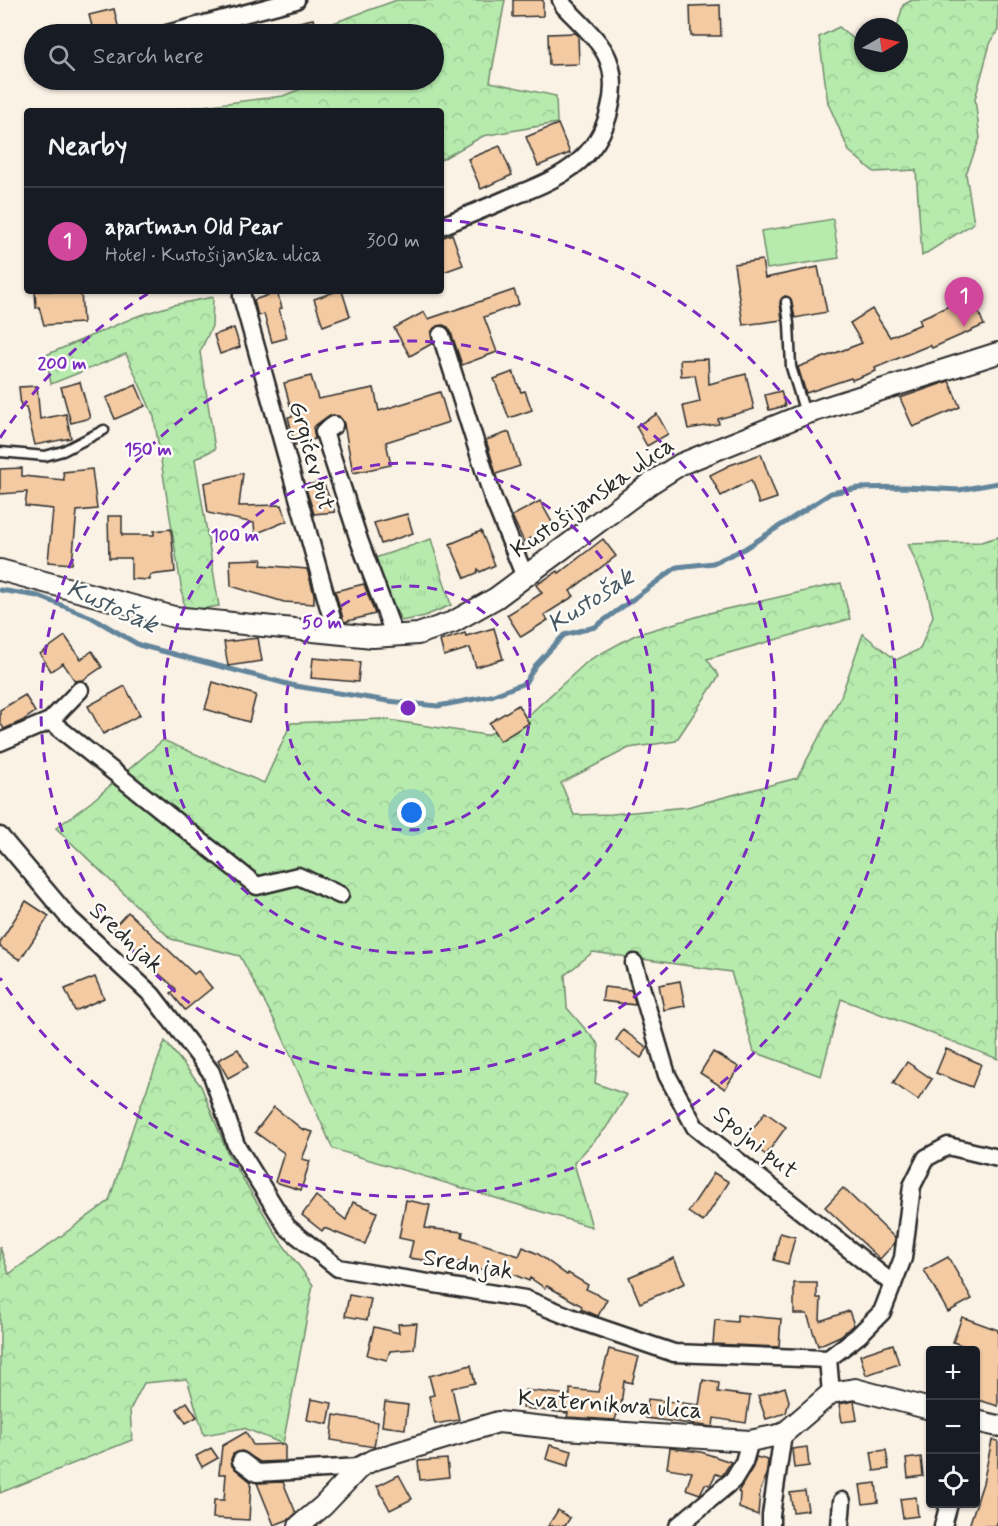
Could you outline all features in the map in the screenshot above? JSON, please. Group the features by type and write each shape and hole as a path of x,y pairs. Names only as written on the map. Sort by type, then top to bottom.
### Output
{"street":[{"path":"205,24 296,0"},
{"path":"444,225 554,180 584,158 603,131 613,96 613,80 608,58 603,48 561,0"},
{"name":"Grgićev put","path":"242,294 336,633"},
{"path":"441,335 493,498 525,577"},
{"name":"Kustošijanska ulica","path":"0,570 174,617 336,633 394,637 418,634 453,622 496,598 651,483 681,464 805,414 998,353"},
{"path":"334,426 324,432 394,637"},
{"path":"0,742 50,721 80,690"},
{"path":"50,721 257,886 298,876 340,895"},
{"name":"Srednjak","path":"0,836 70,919 152,995 211,1072 236,1145 287,1227 338,1268 525,1299 583,1322 674,1353 828,1359"},
{"name":"Spojni put","path":"634,963 667,1075 695,1127 893,1284"},
{"path":"926,1408 855,1389 831,1393 828,1359 858,1336 882,1311 903,1258 912,1186 926,1158 948,1146 998,1158"},
{"name":"Kvaternikova ulica","path":"299,1526 323,1506 360,1467 373,1460 498,1422 564,1429 750,1441 783,1434 831,1393"},
{"path":"980,1422 998,1426"},
{"path":"771,1526 783,1434"},
{"path":"678,1526 733,1480 744,1462 750,1441"},
{"path":"241,1461 257,1473 360,1467"},
{"path":"840,1526 842,1501"},
{"path":"944,1526 949,1508"}],"lane":[{"path":"786,302 791,367 805,414"},
{"path":"0,452 45,456 63,451 104,430"}],"green space":[{"path":"397,0 505,0 490,82 556,96 557,123 483,136 444,158 444,108 187,108 283,96 298,90 444,90 444,24 333,23"},
{"path":"912,0 998,0 998,30 990,44 975,99 980,138 966,174 974,223 922,256 916,170 874,172 849,151 828,103 819,37 839,27 854,39 854,72 908,72 908,18 899,18 903,5"},
{"path":"833,219 839,258 767,269 761,231"},
{"path":"213,297 212,326 200,352 215,449 195,459 219,606 185,611 154,417 126,354 51,384 46,355 135,317 173,305"},
{"path":"998,537 998,1059 841,999 821,1076 754,1052 731,972 593,952 565,975 567,1008 599,1045 595,1083 627,1095 606,1128 574,1163 592,1227 333,1149 279,1029 240,956 171,939 56,828 91,802 163,740 264,783 291,723 382,719 486,735 522,721 589,660 635,635 713,612 841,583 850,619 707,659 719,676 676,741 629,748 561,783 574,815 687,807 797,778 841,696 863,634 896,660 920,649 933,616 925,583 908,544 981,542"},
{"path":"431,539 451,605 425,616 402,621 385,591 375,558"},
{"path":"165,1041 201,1086 228,1154 279,1239 313,1285 283,1444 244,1428 204,1435 187,1379 144,1383 130,1410 132,1440 0,1493 0,1247 9,1274 109,1201 135,1121"}],"building":[{"path":"513,0 543,0 543,16 513,17"},
{"path":"720,5 721,36 691,36 690,6"},
{"path":"114,9 118,24 91,24 89,15"},
{"path":"313,19 314,24 290,24"},
{"path":"576,33 579,64 549,65 548,34"},
{"path":"558,124 570,153 538,166 526,137"},
{"path":"500,146 512,175 481,189 468,159"},
{"path":"452,234 463,265 444,272 444,237"},
{"path":"762,260 765,278 818,267 827,312 795,318 791,299 785,296 780,302 782,320 743,325 734,264"},
{"path":"514,290 519,304 484,317 497,352 462,365 448,327 443,325 434,328 431,333 433,343 410,356 394,328 424,312 428,319"},
{"path":"35,294 81,294 83,323 44,325 39,307 36,308"},
{"path":"278,294 287,338 272,342 264,314 258,316 254,300"},
{"path":"328,294 343,294 350,316 323,326 314,299"},
{"path":"972,296 984,325 932,348 930,345 875,368 876,371 806,393 798,367 862,343 850,323 872,309 890,337 921,324 919,319"},
{"path":"234,328 240,347 220,354 214,335"},
{"path":"708,359 709,384 746,374 754,409 718,419 719,424 688,429 683,406 700,402 695,375 681,376 680,360"},
{"path":"513,372 521,392 525,391 532,410 509,418 494,379"},
{"path":"311,376 318,399 374,388 379,411 440,392 449,422 386,442 391,465 353,473 344,424 339,416 328,416 313,427 315,439 295,445 288,417 293,416 284,383"},
{"path":"949,381 960,407 913,427 900,398"},
{"path":"80,382 90,418 71,423 61,387"},
{"path":"136,385 145,406 115,419 106,398"},
{"path":"37,386 40,419 66,414 71,438 35,445 26,407 21,407 19,387"},
{"path":"781,391 785,406 769,410 765,395"},
{"path":"657,414 668,434 647,446 636,426"},
{"path":"509,432 520,466 496,474 486,440"},
{"path":"761,454 777,498 759,504 751,480 721,496 710,475"},
{"path":"22,468 22,476 64,480 63,472 92,469 97,509 77,511 72,564 48,562 53,509 25,506 27,492 0,494 0,469"},
{"path":"243,473 239,506 282,505 287,521 255,534 254,523 208,513 204,483"},
{"path":"323,482 335,512 314,514 305,485"},
{"path":"540,501 554,526 524,542 512,516"},
{"path":"407,514 413,533 381,544 374,523"},
{"path":"108,516 122,516 122,535 154,535 154,531 171,529 175,572 150,575 150,580 131,579 131,558 109,558"},
{"path":"481,531 495,565 480,572 478,569 477,573 465,578 450,544"},
{"path":"603,539 616,556 570,591 574,596 544,615 548,620 521,637 507,615 542,593 536,585 558,571 559,573"},
{"path":"262,559 261,565 307,569 314,594 314,604 284,602 231,586 230,560"},
{"path":"364,584 375,614 344,622 335,591"},
{"path":"494,628 503,659 476,667 470,648 444,656 440,641 465,633 466,636"},
{"path":"65,636 81,659 92,651 102,667 83,680 75,681 63,663 51,671 40,654"},
{"path":"258,638 262,661 228,666 224,642"},
{"path":"313,658 360,662 358,682 311,678"},
{"path":"213,682 256,695 249,722 205,709"},
{"path":"125,686 140,715 103,734 88,706"},
{"path":"25,695 35,712 4,729 0,722 0,710"},
{"path":"518,705 529,723 500,741 489,723"},
{"path":"26,901 49,916 20,960 0,947 0,942"},
{"path":"128,912 194,974 198,971 212,988 185,1010 171,993 176,989 135,952 137,950 113,928"},
{"path":"95,977 104,998 75,1011 65,989"},
{"path":"680,981 685,1006 664,1010 659,985"},
{"path":"604,987 631,990 636,1005 602,1001"},
{"path":"623,1030 648,1048 641,1058 616,1040"},
{"path":"238,1049 248,1067 228,1078 218,1060"},
{"path":"946,1049 981,1064 972,1087 936,1073"},
{"path":"713,1052 739,1067 725,1089 700,1073"},
{"path":"907,1062 932,1079 918,1100 893,1083"},
{"path":"274,1107 302,1129 313,1132 302,1159 310,1161 301,1190 275,1182 284,1153 255,1132"},
{"path":"765,1112 786,1127 766,1155 745,1140"},
{"path":"714,1173 729,1182 703,1222 688,1212"},
{"path":"843,1188 895,1238 894,1244 880,1259 825,1207"},
{"path":"316,1196 346,1220 353,1202 377,1212 365,1244 324,1228 322,1231 302,1215"},
{"path":"406,1200 430,1205 425,1228 463,1232 462,1237 519,1256 523,1247 538,1254 567,1275 568,1273 588,1285 586,1289 607,1299 598,1316 581,1309 582,1306 530,1278 529,1281 500,1269 498,1275 459,1262 459,1265 409,1258 413,1241 399,1238"},
{"path":"780,1233 795,1237 788,1264 774,1260"},
{"path":"948,1257 972,1299 948,1312 924,1270"},
{"path":"674,1258 685,1283 640,1303 629,1277"},
{"path":"794,1283 817,1283 817,1298 821,1298 820,1321 849,1311 854,1325 840,1336 818,1346 807,1314 794,1314"},
{"path":"349,1295 371,1299 367,1320 345,1316"},
{"path":"737,1315 781,1319 779,1347 713,1344 715,1320 737,1322"},
{"path":"962,1317 998,1330 998,1406 980,1401 980,1346 964,1346 953,1342"},
{"path":"417,1323 414,1349 390,1351 387,1360 367,1355 374,1327 399,1333 398,1324"},
{"path":"893,1344 899,1364 866,1375 860,1355"},
{"path":"609,1349 639,1357 632,1383 624,1381 620,1414 617,1414 615,1420 567,1417 568,1413 523,1408 525,1390 570,1395 570,1389 598,1392"},
{"path":"471,1365 475,1383 452,1388 459,1420 435,1424 429,1396 434,1395 429,1376"},
{"path":"703,1380 719,1383 718,1392 750,1396 746,1423 714,1418 713,1427 646,1418 648,1399 699,1405"},
{"path":"785,1387 789,1401 786,1413 766,1419 758,1396"},
{"path":"311,1399 332,1403 328,1424 307,1420"},
{"path":"854,1401 857,1420 842,1422 839,1404"},
{"path":"187,1402 197,1417 186,1423 177,1409"},
{"path":"385,1402 408,1405 405,1429 382,1426"},
{"path":"334,1415 378,1422 374,1447 331,1440"},
{"path":"246,1432 253,1445 285,1444 285,1461 260,1462 242,1451 233,1454 232,1466 251,1482 249,1520 213,1518 214,1500 224,1500 226,1474 219,1474 222,1446"},
{"path":"992,1440 998,1441 998,1520 996,1526 969,1526 975,1508 980,1508 980,1492"},
{"path":"550,1445 572,1451 568,1466 546,1459"},
{"path":"807,1447 809,1466 794,1468 792,1449"},
{"path":"211,1448 218,1458 202,1467 196,1456"},
{"path":"670,1448 701,1452 731,1462 722,1476 716,1474 710,1485 705,1484 700,1494 686,1489 692,1472 667,1468"},
{"path":"886,1450 889,1469 874,1471 871,1452"},
{"path":"756,1457 768,1460 766,1477 760,1491 758,1515 739,1508 740,1493 738,1492 753,1467"},
{"path":"921,1457 923,1476 908,1478 906,1459"},
{"path":"447,1459 449,1477 420,1480 418,1461"},
{"path":"399,1475 412,1499 390,1510 377,1486"},
{"path":"283,1482 296,1513 290,1519 274,1525 257,1483"},
{"path":"876,1483 878,1502 863,1504 860,1485"},
{"path":"805,1491 808,1510 793,1512 790,1493"},
{"path":"916,1497 918,1516 903,1518 900,1499"},
{"path":"558,1510 570,1518 565,1526 548,1526"}],"waterway":[{"name":"Kustošak","path":"0,590 38,596 91,617 139,645 295,686 388,701 438,706 491,696 525,683 535,666 564,635 595,627 677,567 713,563 744,549 831,493 859,488 905,487 959,490 998,483"}],"place":[{"name":"apartman Old Pear","path":"964,327"}]}
